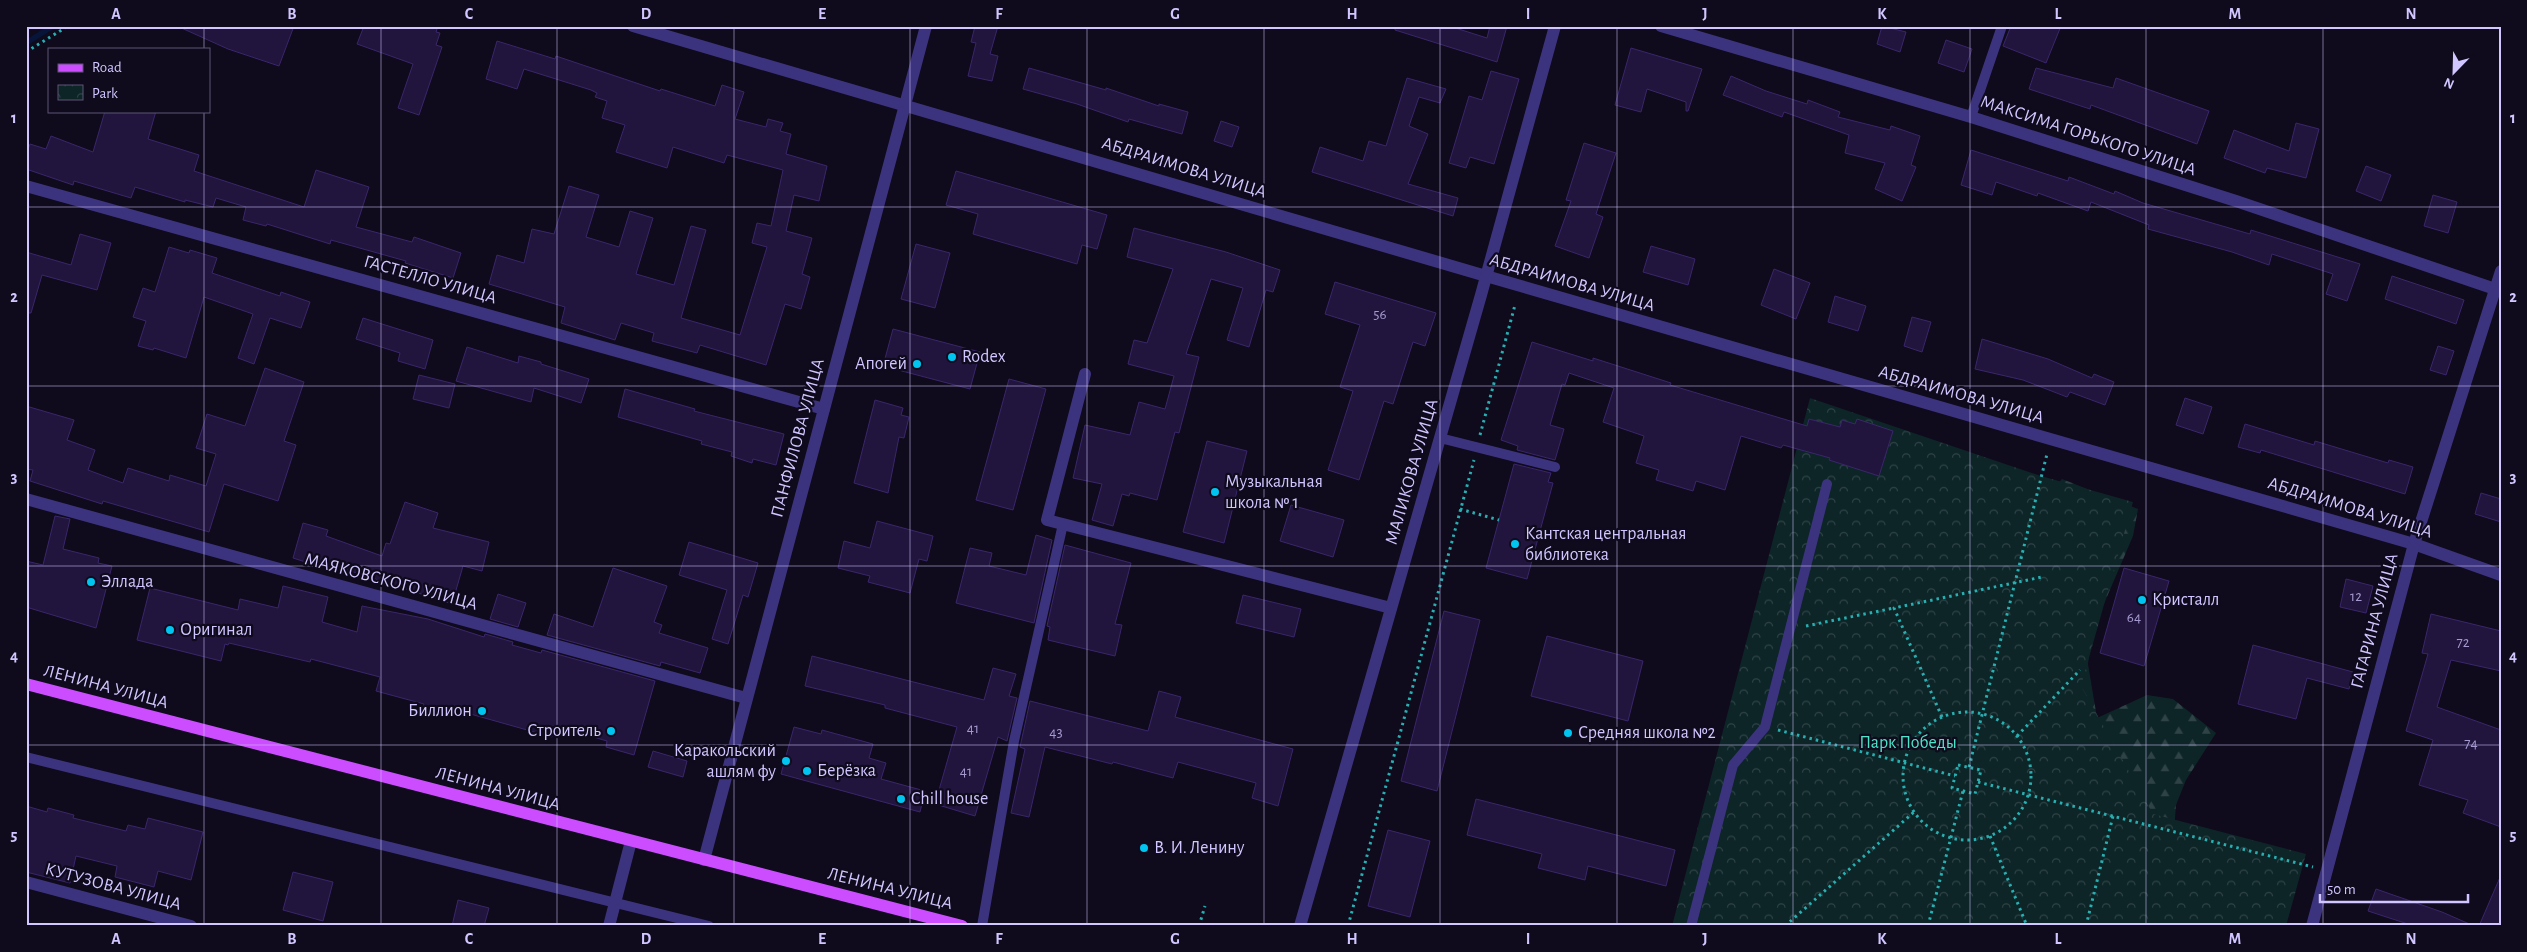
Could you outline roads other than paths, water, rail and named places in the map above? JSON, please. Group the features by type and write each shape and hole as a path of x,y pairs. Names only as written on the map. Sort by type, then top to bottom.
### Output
{"main road":[{"name":"ЛЕНИНА УЛИЦА","path":"26,684 962,926"}],"street":[{"name":"АБДРАИМОВА УЛИЦА","path":"633,26 1486,276 2414,544 2501,575"},
{"name":"ПАНФИЛОВА УЛИЦА","path":"704,860 926,26"},
{"name":"МАЛИКОВА УЛИЦА","path":"1300,926 1486,276 1555,26"},
{"name":"МАКСИМА ГОРЬКОГО УЛИЦА","path":"1661,26 1971,117 2236,201 2499,291"},
{"name":"ГАСТЕЛЛО УЛИЦА","path":"26,186 824,409"},
{"name":"ГАГАРИНА УЛИЦА","path":"2312,926 2414,544 2499,291 2501,272"},
{"path":"1084,374 1047,520 1391,608"},
{"name":"МАЯКОВСКОГО УЛИЦА","path":"26,500 746,698"},
{"path":"609,926 630,841"},
{"name":"КУТУЗОВА УЛИЦА","path":"26,882 191,926"}],"lane":[{"path":"1971,117 2002,26"},
{"path":"1440,438 1555,467"},
{"path":"1691,926 1733,765 1765,726 1827,484"},
{"path":"982,926 1014,741 1063,524"},
{"path":"26,757 709,926"}],"waterway":[{"path":"26,43 53,26"}],"place":[{"name":"Rodex","path":"952,357"},
{"name":"Апогей","path":"917,364"},
{"name":"Музыкальная школа № 1","path":"1215,492"},
{"name":"Кантская центральная библиотека","path":"1515,544"},
{"name":"Эллада","path":"91,582"},
{"name":"Кристалл","path":"2142,600"},
{"name":"Оригинал","path":"170,630"},
{"name":"Биллион","path":"482,711"},
{"name":"Строитель","path":"611,731"},
{"name":"Средняя школа №2","path":"1568,733"},
{"name":"Каракольский ашлям фу","path":"786,761"},
{"name":"Берёзка","path":"807,771"},
{"name":"Chill house","path":"901,799"},
{"name":"В. И. Ленину","path":"1144,848"}],"park label":[{"name":"Парк Победы","path":"1908,743"}]}
